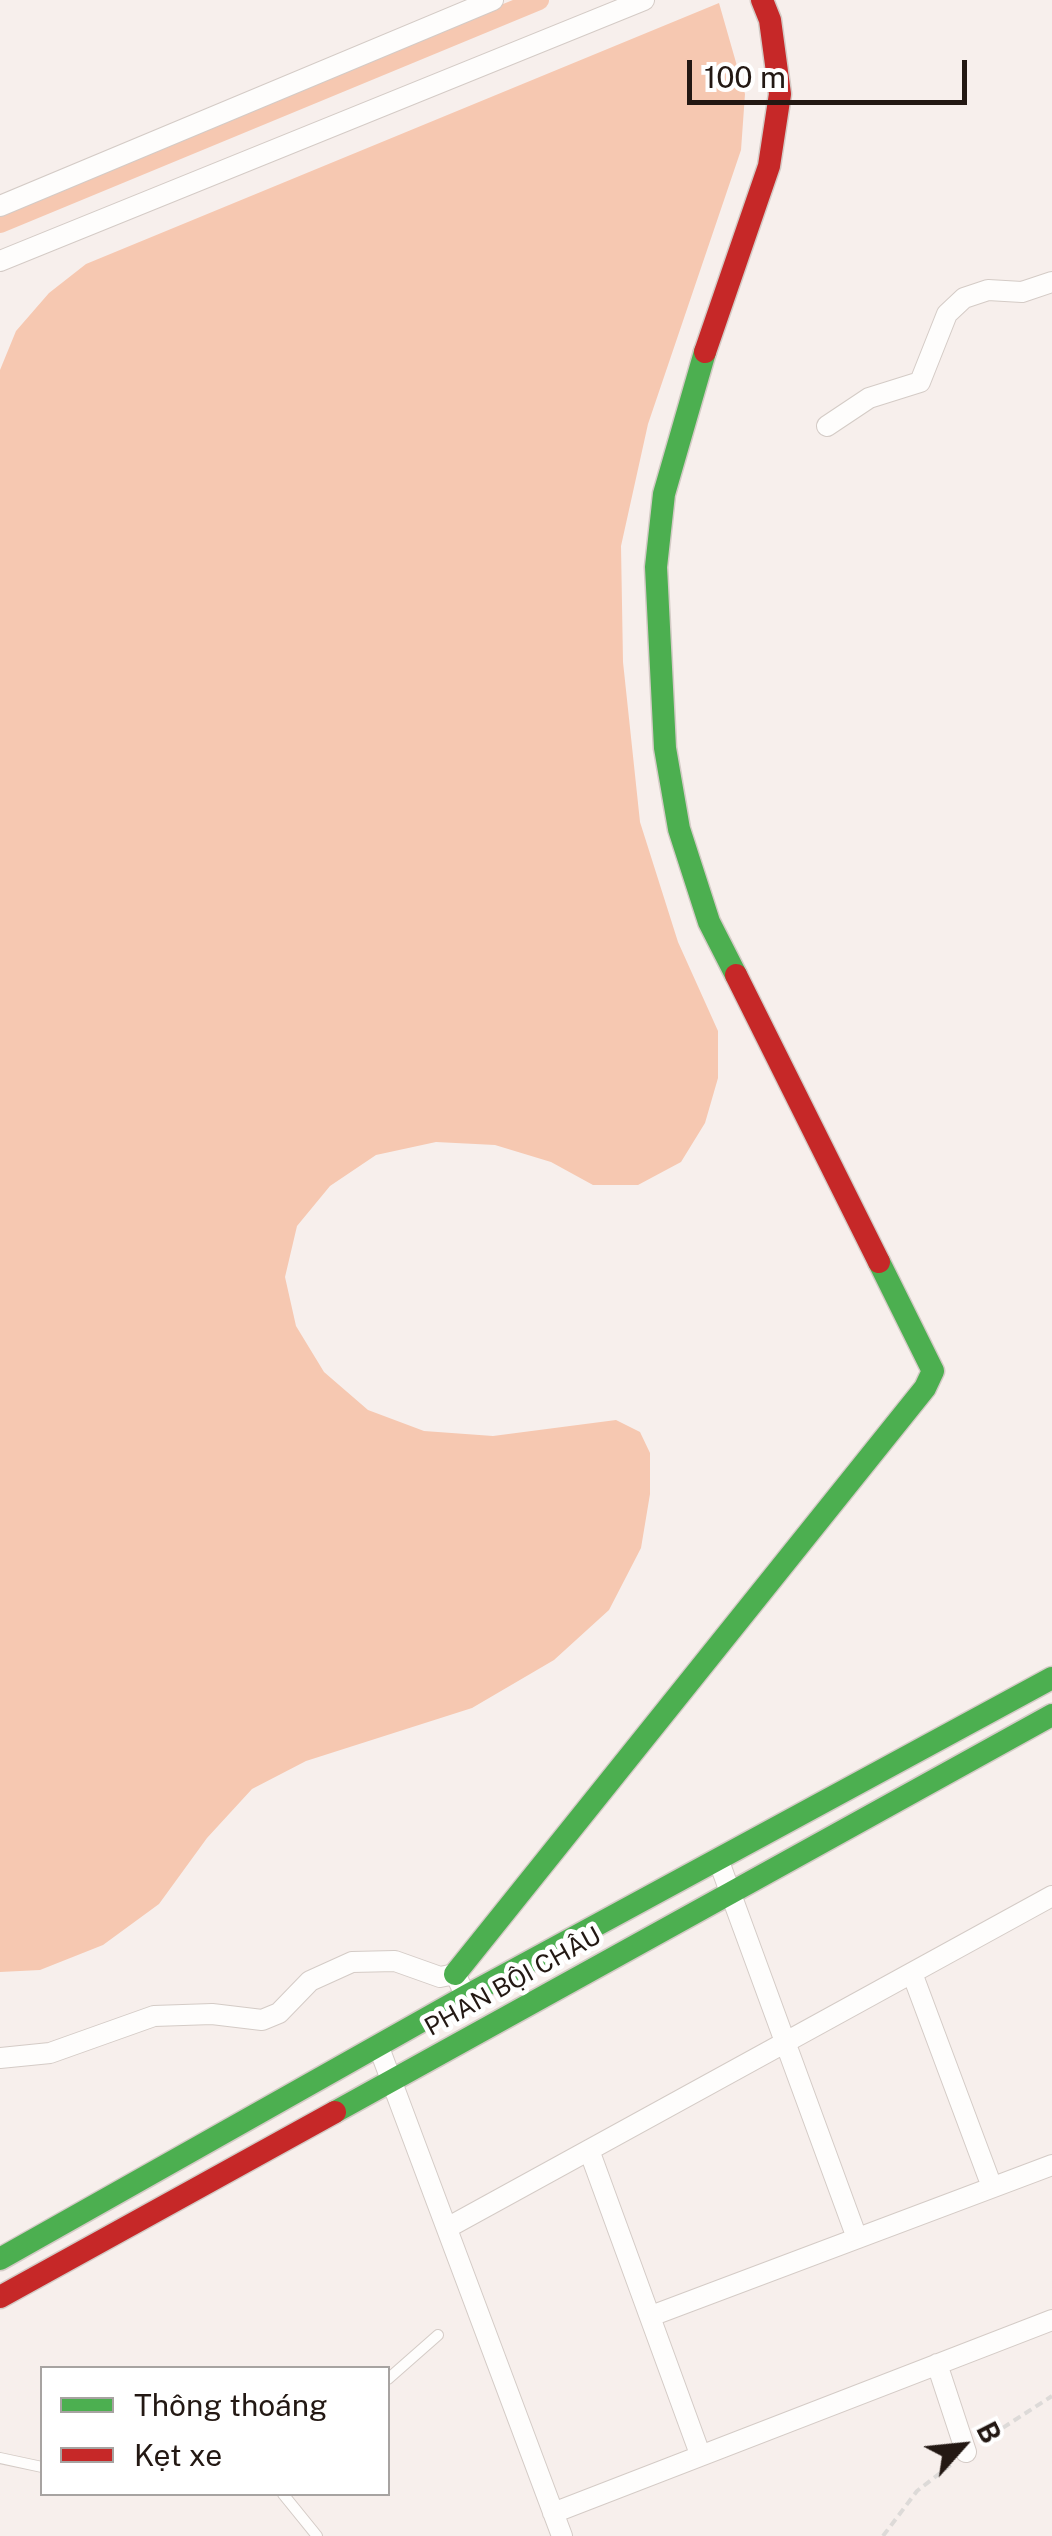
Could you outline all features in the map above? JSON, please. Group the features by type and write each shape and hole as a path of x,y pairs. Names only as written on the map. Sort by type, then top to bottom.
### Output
{"street":[{"path":"0,206 493,0"},
{"path":"0,261 644,0"},
{"path":"0,2058 50,2053 154,2016 212,2014 262,2020 279,2013 310,1981 352,1962 395,1961 440,1977 454,1974 913,1403 933,1371 709,922 679,829 664,748 656,567 664,494 683,416 769,166 780,94 770,20 762,0"},
{"path":"827,426 869,398 920,382 948,314 964,298 988,290 1022,292 1052,282"},
{"name":"PHAN BỘI CHÂU","path":"0,2258 466,1996 1052,1678"},
{"name":"PHAN BỘI CHÂU","path":"0,2297 1052,1715"},
{"path":"718,1859 857,2238"},
{"path":"447,2228 1052,1896"},
{"path":"912,1973 992,2188"},
{"path":"454,1974 466,1996"},
{"path":"378,2045 562,2536"},
{"path":"589,2150 700,2454"},
{"path":"651,2316 1052,2165"},
{"path":"553,2513 1052,2320"},
{"path":"938,2364 966,2452"}],"lane":[{"path":"390,2377 438,2336"},
{"path":"0,2458 40,2467"},
{"path":"286,2496 317,2536"}],"shaded area":[{"path":"719,3 745,94 741,150 648,424 621,546 623,662 640,822 678,942 718,1031 718,1078 705,1123 681,1162 638,1185 593,1185 551,1162 495,1145 436,1142 376,1155 330,1186 297,1226 285,1277 296,1326 324,1372 368,1410 424,1431 493,1436 616,1420 640,1432 650,1453 650,1494 641,1548 609,1610 554,1660 472,1708 306,1761 252,1789 207,1838 159,1904 103,1945 40,1970 0,1972 0,370 16,331 49,293 86,264"}],"waterway":[{"path":"0,223 539,0"}],"traffic: fast":[{"path":"705,352 664,494 656,567 665,748 679,829 709,922 736,975"},
{"path":"455,1974 925,1388 933,1371 879,1262"},
{"path":"0,2259 466,1996 1052,1678"},
{"path":"335,2112 1052,1715"}],"traffic: jam":[{"path":"705,352 769,166 780,94 770,20 762,0"},
{"path":"736,975 879,1262"},
{"path":"0,2297 335,2112"}]}
